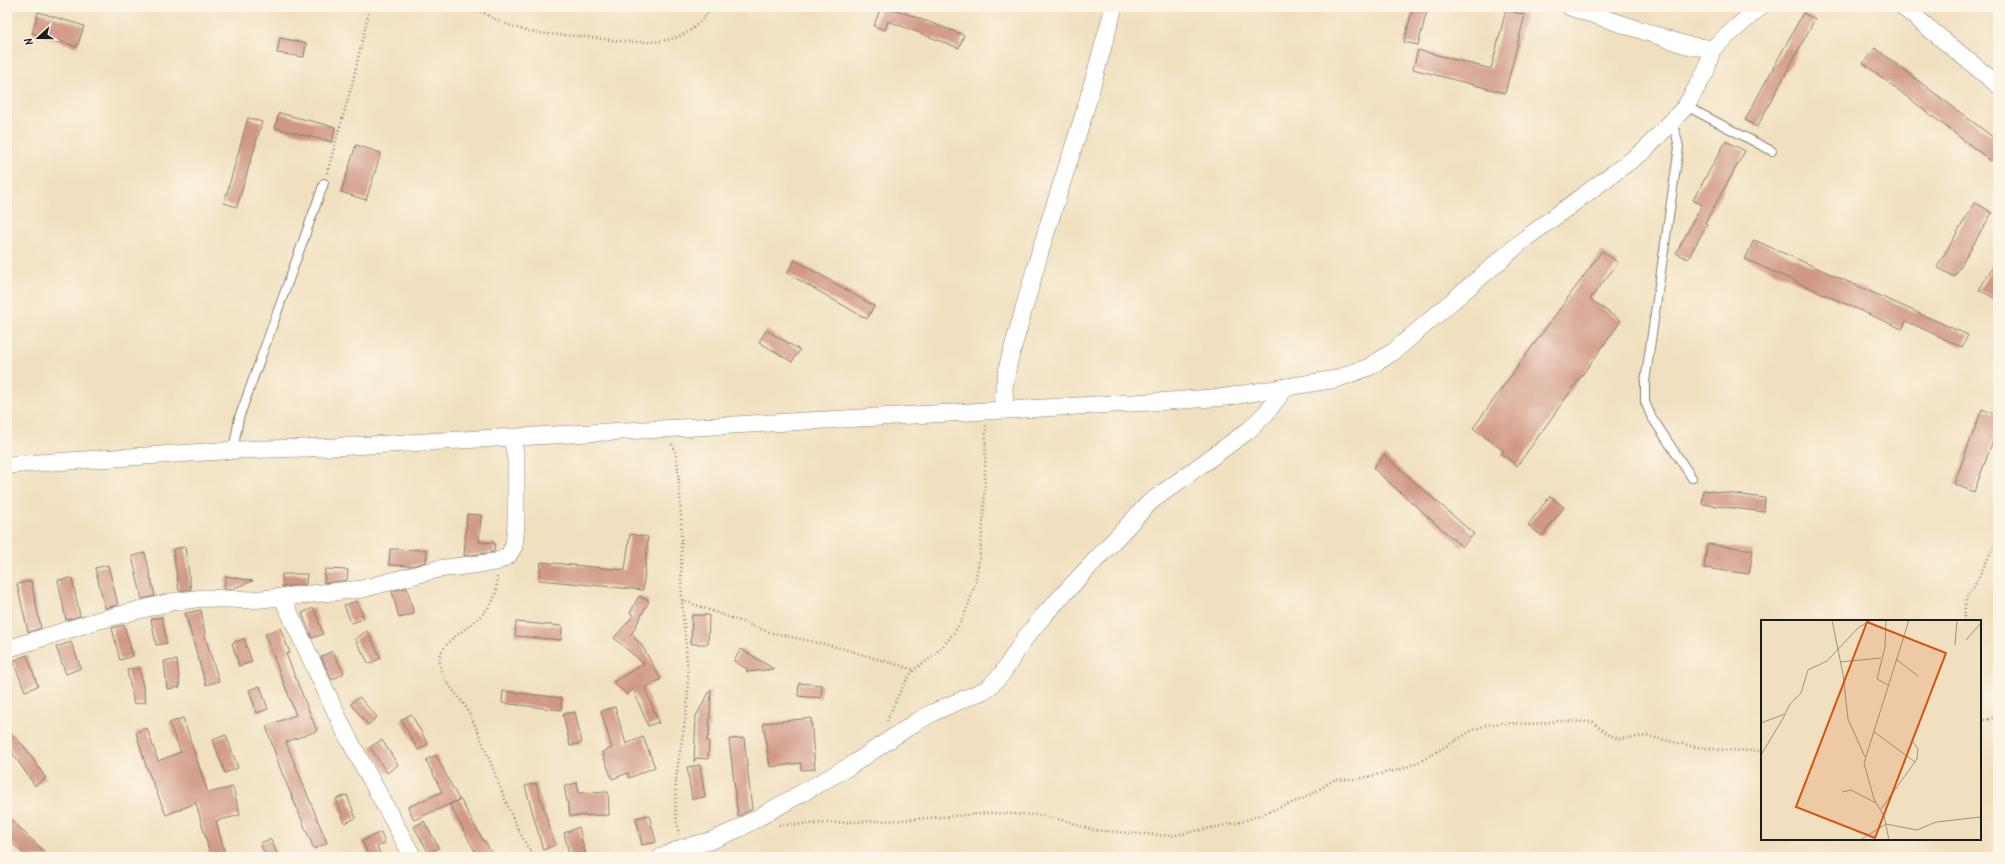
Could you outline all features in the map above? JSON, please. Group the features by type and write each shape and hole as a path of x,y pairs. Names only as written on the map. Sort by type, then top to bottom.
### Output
{"street":[{"path":"1005,410 1004,388 1008,365 1042,245 1084,114 1114,7"},
{"path":"1570,7 1686,45 1712,49"},
{"path":"7,465 237,450 512,437 1226,397 1336,379 1353,374 1368,367 1393,352 1526,238 1645,150 1686,106 1706,72 1712,49 1760,7"},
{"path":"1903,7 1998,85"},
{"path":"661,857 682,848 710,841 738,829 850,766 916,722 934,712 987,689 1002,674 1025,638 1045,614 1150,502 1249,430 1266,413 1286,386"},
{"path":"7,649 96,621 171,602 204,598 251,600 362,589 438,569 496,562 508,556 514,546 516,524 516,459 512,437"},
{"path":"282,596 345,732 413,857"}],"lane":[{"path":"1686,106 1772,151"},
{"path":"1673,121 1679,147 1645,382 1645,402 1659,430 1692,478"},
{"path":"237,450 236,440 239,418 324,184"}],"path":[{"path":"324,184 345,111 370,7"},
{"path":"474,7 484,14 503,22 538,33 630,41 659,41 685,34 713,7"},
{"path":"886,724 902,690 915,670 947,642 960,622 970,600 979,565 983,520 987,411"},
{"path":"658,429 672,444 677,456 681,500 682,600 688,672 686,706 675,781 674,804 682,848"},
{"path":"1964,620 1967,595 1973,589 1998,538"},
{"path":"496,562 497,582 494,598 486,610 448,643 440,654 441,668 447,682 467,709 480,735 523,840 534,857"},
{"path":"682,600 769,632 837,647 915,670"},
{"path":"1981,721 1998,717"},
{"path":"773,826 902,820 992,813 1039,815 1067,821 1092,830 1171,836 1241,822 1305,798 1334,780 1358,779 1402,770 1425,759 1471,731 1486,724 1534,724 1558,721 1593,722 1607,734 1619,739 1648,736 1668,742 1724,750 1761,752"}],"building":[{"path":"881,7 888,7 964,35 959,48 888,21 885,30 874,26"},
{"path":"1413,7 1428,7 1418,45 1404,42"},
{"path":"1506,10 1525,15 1505,93 1413,69 1418,50 1491,69"},
{"path":"38,12 84,26 77,47 32,33"},
{"path":"1803,13 1815,19 1757,127 1745,120"},
{"path":"280,38 306,43 304,57 277,53"},
{"path":"1875,48 1998,141 1998,152 1991,161 1863,63"},
{"path":"279,113 335,127 332,142 275,128"},
{"path":"248,118 262,122 237,207 224,203"},
{"path":"1726,141 1745,151 1705,223 1707,224 1688,259 1676,253 1702,205 1693,200"},
{"path":"356,145 381,153 366,200 341,192"},
{"path":"1975,202 1992,213 1954,277 1937,267"},
{"path":"1754,240 1968,335 1962,347 1906,321 1902,329 1745,259"},
{"path":"1602,251 1618,263 1590,299 1621,321 1517,466 1501,454 1504,451 1473,428"},
{"path":"1998,258 1998,300 1979,290"},
{"path":"795,260 874,306 867,319 787,273"},
{"path":"766,330 800,350 792,362 759,342"},
{"path":"1982,409 1998,416 1998,427 1974,492 1954,484"},
{"path":"1384,455 1474,534 1462,547 1373,468"},
{"path":"1703,490 1765,498 1764,512 1702,504"},
{"path":"1550,496 1564,507 1542,536 1528,525"},
{"path":"467,514 481,515 479,542 495,543 494,552 464,556"},
{"path":"630,534 648,537 643,590 539,580 541,562 625,570"},
{"path":"1707,544 1753,550 1749,574 1704,568"},
{"path":"185,547 191,589 179,591 173,549"},
{"path":"390,549 427,550 426,562 411,566 389,565"},
{"path":"145,553 155,596 142,599 132,556"},
{"path":"108,565 118,605 105,608 95,568"},
{"path":"325,569 348,570 347,580 324,583"},
{"path":"282,574 307,574 306,584 282,587"},
{"path":"226,576 253,581 231,589 224,589"},
{"path":"72,578 80,616 66,620 58,580"},
{"path":"31,581 41,628 28,632 17,584"},
{"path":"407,588 414,614 399,618 392,591"},
{"path":"639,596 649,601 631,635 641,644 661,679 645,688 659,724 658,722 648,726 633,689 627,695 613,682 644,664 614,638 634,615 630,613"},
{"path":"357,601 364,619 351,623 344,605"},
{"path":"314,608 323,634 312,638 302,613"},
{"path":"201,610 206,640 219,681 206,685 185,613"},
{"path":"692,615 709,615 708,644 691,644"},
{"path":"162,617 167,643 156,645 151,619"},
{"path":"516,622 562,626 561,640 515,636"},
{"path":"124,625 133,656 120,660 112,628"},
{"path":"280,628 290,653 286,654 317,731 286,742 327,843 314,849 280,768 266,726 296,715 265,634"},
{"path":"367,631 381,658 369,664 355,639"},
{"path":"244,639 252,662 239,666 232,643"},
{"path":"71,642 81,668 66,674 56,647"},
{"path":"741,649 774,669 747,672 747,669 734,661"},
{"path":"332,651 344,673 332,680 321,657"},
{"path":"27,655 38,686 25,691 13,661"},
{"path":"177,660 180,687 167,689 164,661"},
{"path":"139,667 146,702 134,704 127,670"},
{"path":"799,683 822,685 821,698 798,696"},
{"path":"260,686 268,709 257,713 249,690"},
{"path":"711,689 709,735 706,741 709,741 708,759 696,758 694,762 696,716"},
{"path":"503,691 562,698 561,710 502,703"},
{"path":"359,697 377,717 368,725 351,704"},
{"path":"615,707 626,744 643,737 655,767 629,778 628,773 612,779 602,752 612,748 601,711"},
{"path":"575,712 582,743 570,746 563,714"},
{"path":"411,714 428,744 418,750 401,720"},
{"path":"183,718 208,793 233,787 240,815 216,821 226,857 211,857 196,803 166,815 146,766 136,732 147,728 158,761 181,752 169,723"},
{"path":"811,718 815,769 801,770 801,763 770,767 763,723"},
{"path":"7,730 23,745 46,778 35,786 7,745"},
{"path":"226,735 238,768 225,773 213,740"},
{"path":"744,738 752,809 738,817 729,739"},
{"path":"382,740 398,765 387,773 370,747"},
{"path":"436,755 459,800 414,820 408,807 442,792 426,760"},
{"path":"700,765 705,797 692,799 687,767"},
{"path":"536,783 555,845 543,850 525,786"},
{"path":"577,783 579,793 608,792 609,815 570,816 564,786"},
{"path":"347,795 356,818 345,823 336,799"},
{"path":"460,799 494,857 478,857 450,805"},
{"path":"649,815 656,842 642,845 636,818"},
{"path":"7,816 50,857 27,857 7,838"},
{"path":"424,821 439,848 429,853 414,827"},
{"path":"579,827 586,857 570,857 564,833"},
{"path":"381,832 385,843 377,847 382,857 369,857 362,841"},
{"path":"271,839 278,857 266,857 260,843"}]}
